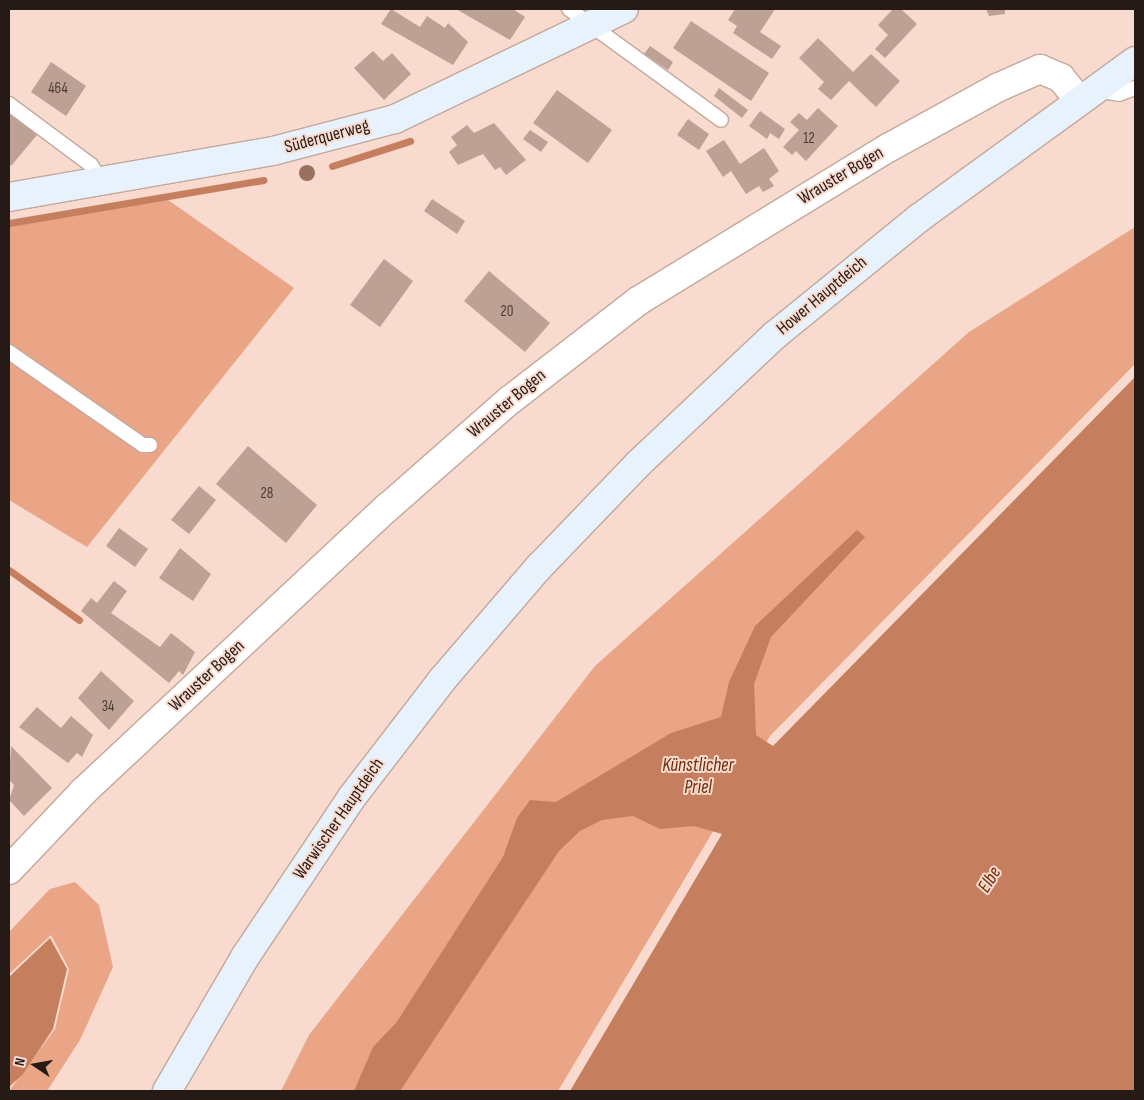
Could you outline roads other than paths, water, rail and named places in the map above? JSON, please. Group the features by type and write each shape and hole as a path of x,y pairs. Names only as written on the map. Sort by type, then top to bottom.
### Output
{"street":[{"name":"Süderquerweg","path":"9,197 272,151 395,119 624,9"},
{"name":"Hower Hauptdeich","path":"539,567 638,464 774,335 919,218 1135,61"},
{"name":"Wrauster Bogen","path":"9,870 83,792 388,507 510,400 638,301 888,148 1007,84 1040,69 1061,78 1086,95"},
{"name":"Warwischer Hauptdeich","path":"167,1091 245,957 352,797 442,680 539,567"}],"lane":[{"path":"570,9 721,120"},
{"path":"1086,95 1119,94 1135,88"},
{"path":"9,104 91,165 101,181"},
{"path":"9,352 143,445 150,445"}],"water":[{"path":"1135,377 1135,1091 570,1091 722,834 694,826 660,829 633,816 602,820 580,831 559,851 400,1091 354,1091 373,1047 396,1023 503,857 517,818 530,800 556,802 671,733 721,717 729,682 755,626 857,530 865,537 771,637 754,684 756,735 773,746"},
{"path":"50,938 67,969 53,1029 23,1074 9,1087 9,977"}],"waterway":[{"path":"332,166 410,141"},
{"path":"9,223 263,180"},
{"path":"9,570 79,620"}],"water label":[{"name":"Künstlicher Priel","path":"698,777"},
{"name":"Elbe","path":"990,880"}]}
